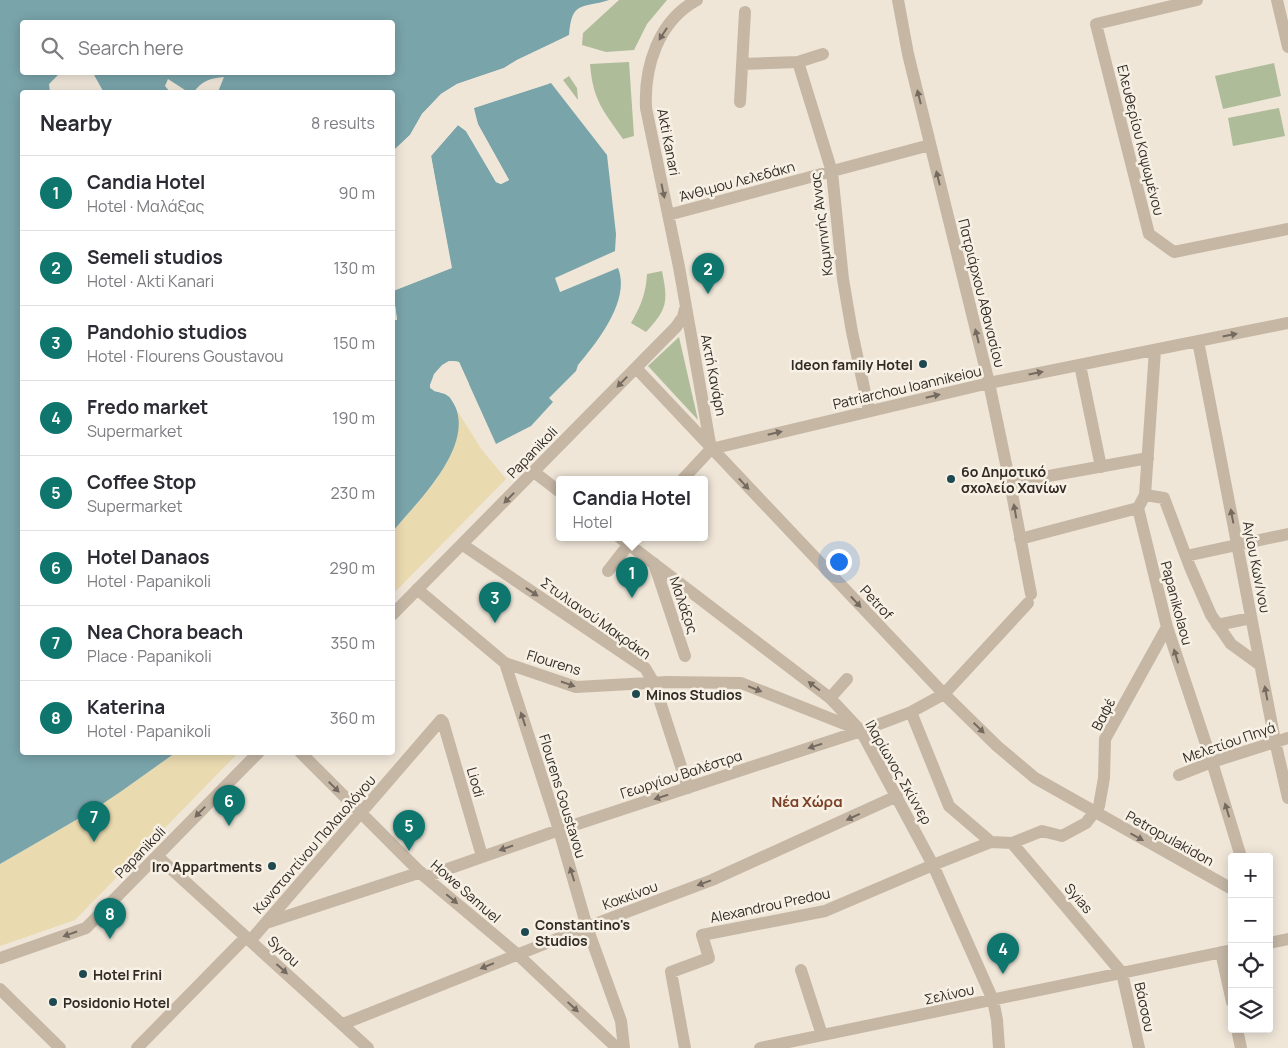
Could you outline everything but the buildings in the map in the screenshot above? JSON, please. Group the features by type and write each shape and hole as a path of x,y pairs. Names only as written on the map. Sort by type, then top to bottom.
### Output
{"street":[{"name":"Akti Kanari","path":"686,306 646,108 645,90 647,73 659,40 680,12 697,0"},
{"name":"Πατριάρχου Αθανασίου","path":"898,0 908,54 988,383 1010,483 1029,598"},
{"name":"Ελευθερίου Καψωμένου","path":"1197,0 1096,24 1149,234 1174,252 1288,229"},
{"path":"1278,0 1288,47"},
{"path":"740,102 745,12"},
{"path":"742,64 798,62 823,54"},
{"name":"Κομνηνής Άννας","path":"798,62 832,172 843,279 869,411"},
{"name":"Άνθιμου Λελεδάκη","path":"668,215 930,145"},
{"name":"Papanikoli","path":"395,612 669,334 682,320 686,306"},
{"name":"Ακτή Κανάρη","path":"686,306 711,448"},
{"name":"Patriarchou Ioannikeiou","path":"711,448 988,383 1288,323"},
{"name":"Αγίου Κων/νου","path":"1198,341 1260,665 1288,798"},
{"path":"1020,539 1138,508 1145,495 1155,350"},
{"path":"1080,365 1101,467"},
{"name":"Petrof","path":"636,368 944,694 997,746 1035,778 1094,813"},
{"path":"686,476 711,448"},
{"path":"1010,483 1148,458"},
{"path":"534,472 556,489"},
{"path":"1145,495 1164,498 1211,615 1231,644 1260,665"},
{"name":"Papanikolaou","path":"1138,508 1167,627 1240,853"},
{"path":"1186,556 1288,534"},
{"path":"608,571 625,541"},
{"name":"Ιλαρίωνος Σκίννερ","path":"627,541 654,564 830,698 862,731 933,865 993,1000 999,1048"},
{"name":"Στυλιανού Μακράκη","path":"463,545 645,668 654,683"},
{"name":"Μαλάξας","path":"654,564 685,656"},
{"path":"417,590 505,662"},
{"name":"Γεωργίου Βαλέστρα","path":"266,923 482,856 862,731 911,712 944,694 1029,598"},
{"path":"1218,625 1251,618"},
{"path":"1218,625 1230,631"},
{"name":"Βαφέ","path":"1094,813 1099,806 1104,778 1105,739 1167,627"},
{"name":"Flourens","path":"505,662 576,687 654,683"},
{"name":"Flourens Goustavou","path":"505,662 559,830 587,926 621,1020 624,1048"},
{"path":"830,698 847,679"},
{"path":"688,788 654,683 741,683 862,731"},
{"path":"911,712 949,806 992,842"},
{"name":"Liodi","path":"439,721 442,720 443,722 482,856"},
{"name":"Κωνσταντίνου Παλαιολόγου","path":"137,1048 266,923 439,721"},
{"name":"Μελετίου Πηγά","path":"1179,775 1212,762 1288,738"},
{"name":"Papanikoli","path":"0,958 86,928 256,755"},
{"name":"Howe Samuel","path":"303,755 423,874 516,954 617,1048"},
{"name":"Κοκκίνου","path":"343,1024 587,926 712,880 897,796"},
{"name":"Alexandrou Predou","path":"686,1048 671,972 709,958 702,935 825,911 992,842 1012,843 1042,832 1062,836 1086,823 1094,813"},
{"name":"Petropulakidon","path":"1094,813 1228,887"},
{"name":"Syias","path":"1012,843 1122,973"},
{"name":"Syrou","path":"157,856 368,1048"},
{"path":"1273,941 1288,939"},
{"path":"1227,951 1231,988"},
{"name":"Σελίνου","path":"760,1048 1227,951"},
{"path":"801,970 822,1035"},
{"name":"Βάσσου","path":"1122,973 1139,1048"},
{"path":"0,989 60,1048"},
{"path":"1238,1033 1241,1048"}],"green space":[{"path":"619,0 667,0 647,24 634,50 606,52 582,45 583,33"},
{"path":"629,62 634,136 623,139 596,96 590,64"},
{"path":"1274,63 1281,96 1223,109 1215,76"},
{"path":"569,76 577,88 578,100 563,80"},
{"path":"1279,108 1285,136 1233,146 1228,118"},
{"path":"662,271 665,290 664,304 659,317 646,332 631,323 642,299 647,274"},
{"path":"679,337 698,420 648,366"}],"sand":[{"path":"458,412 482,450 506,479 395,592 395,529 441,473 454,446"},
{"path":"172,755 236,755 75,920 0,946 0,864 95,809"}],"water":[{"path":"0,0 609,0 585,6 576,11 570,24 569,35 564,38 504,68 457,84 441,94 422,114 410,135 395,149 395,90 219,90 224,77 207,81 196,90 185,90 168,79 165,86 168,90 102,90 94,75 395,75 395,20 20,20 20,75 58,75 49,84 50,90 20,90 20,755 172,755 95,809 0,864"},
{"path":"551,83 607,155 616,234 615,251 555,278 560,292 618,268 621,280 620,293 610,320 578,365 576,371 549,398 553,402 531,426 496,444 459,362 449,362 441,367 430,388 447,395 452,400 458,417 458,434 452,452 442,470 430,488 395,529 395,320 397,319 395,290 451,268 431,156 458,125 466,131 496,182 501,184 509,180 478,124 473,108"}],"pier":[{"path":"569,35 571,36 519,62 513,67 458,86 443,96 424,116 412,137 395,151 395,149 410,135 422,114 441,94 457,84 504,68"},
{"path":"550,81 548,84 474,108 478,125 509,180 501,184 496,182 466,131 458,125 431,156 452,268 395,290 395,288 449,267 429,154 457,124 459,123 468,129 498,180 501,182 505,179 476,126 471,107"},
{"path":"449,361 459,362 469,384 467,385 458,364 452,363 441,370 432,385 435,389 449,393 461,411 461,416 448,394 434,391 430,385 434,374 442,365"}],"place":[{"name":"Semeli studios","path":"708,294"},
{"name":"Ideon family Hotel","path":"923,364"},
{"name":"6ο Δημοτικό σχολείο Χανίων","path":"951,479"},
{"name":"Candia Hotel","path":"632,598"},
{"name":"Pandohio studios","path":"495,623"},
{"name":"Minos Studios","path":"636,694"},
{"name":"Hotel Danaos","path":"229,826"},
{"name":"Nea Chora beach","path":"94,842"},
{"name":"Coffee Stop","path":"409,851"},
{"name":"Iro Appartments","path":"272,866"},
{"name":"Constantino's Studios","path":"525,932"},
{"name":"Katerina","path":"110,939"},
{"name":"Hotel Frini","path":"83,974"},
{"name":"Fredo market","path":"1003,974"},
{"name":"Posidonio Hotel","path":"53,1002"}],"district":[{"name":"Νέα Χώρα","path":"807,801"}]}
